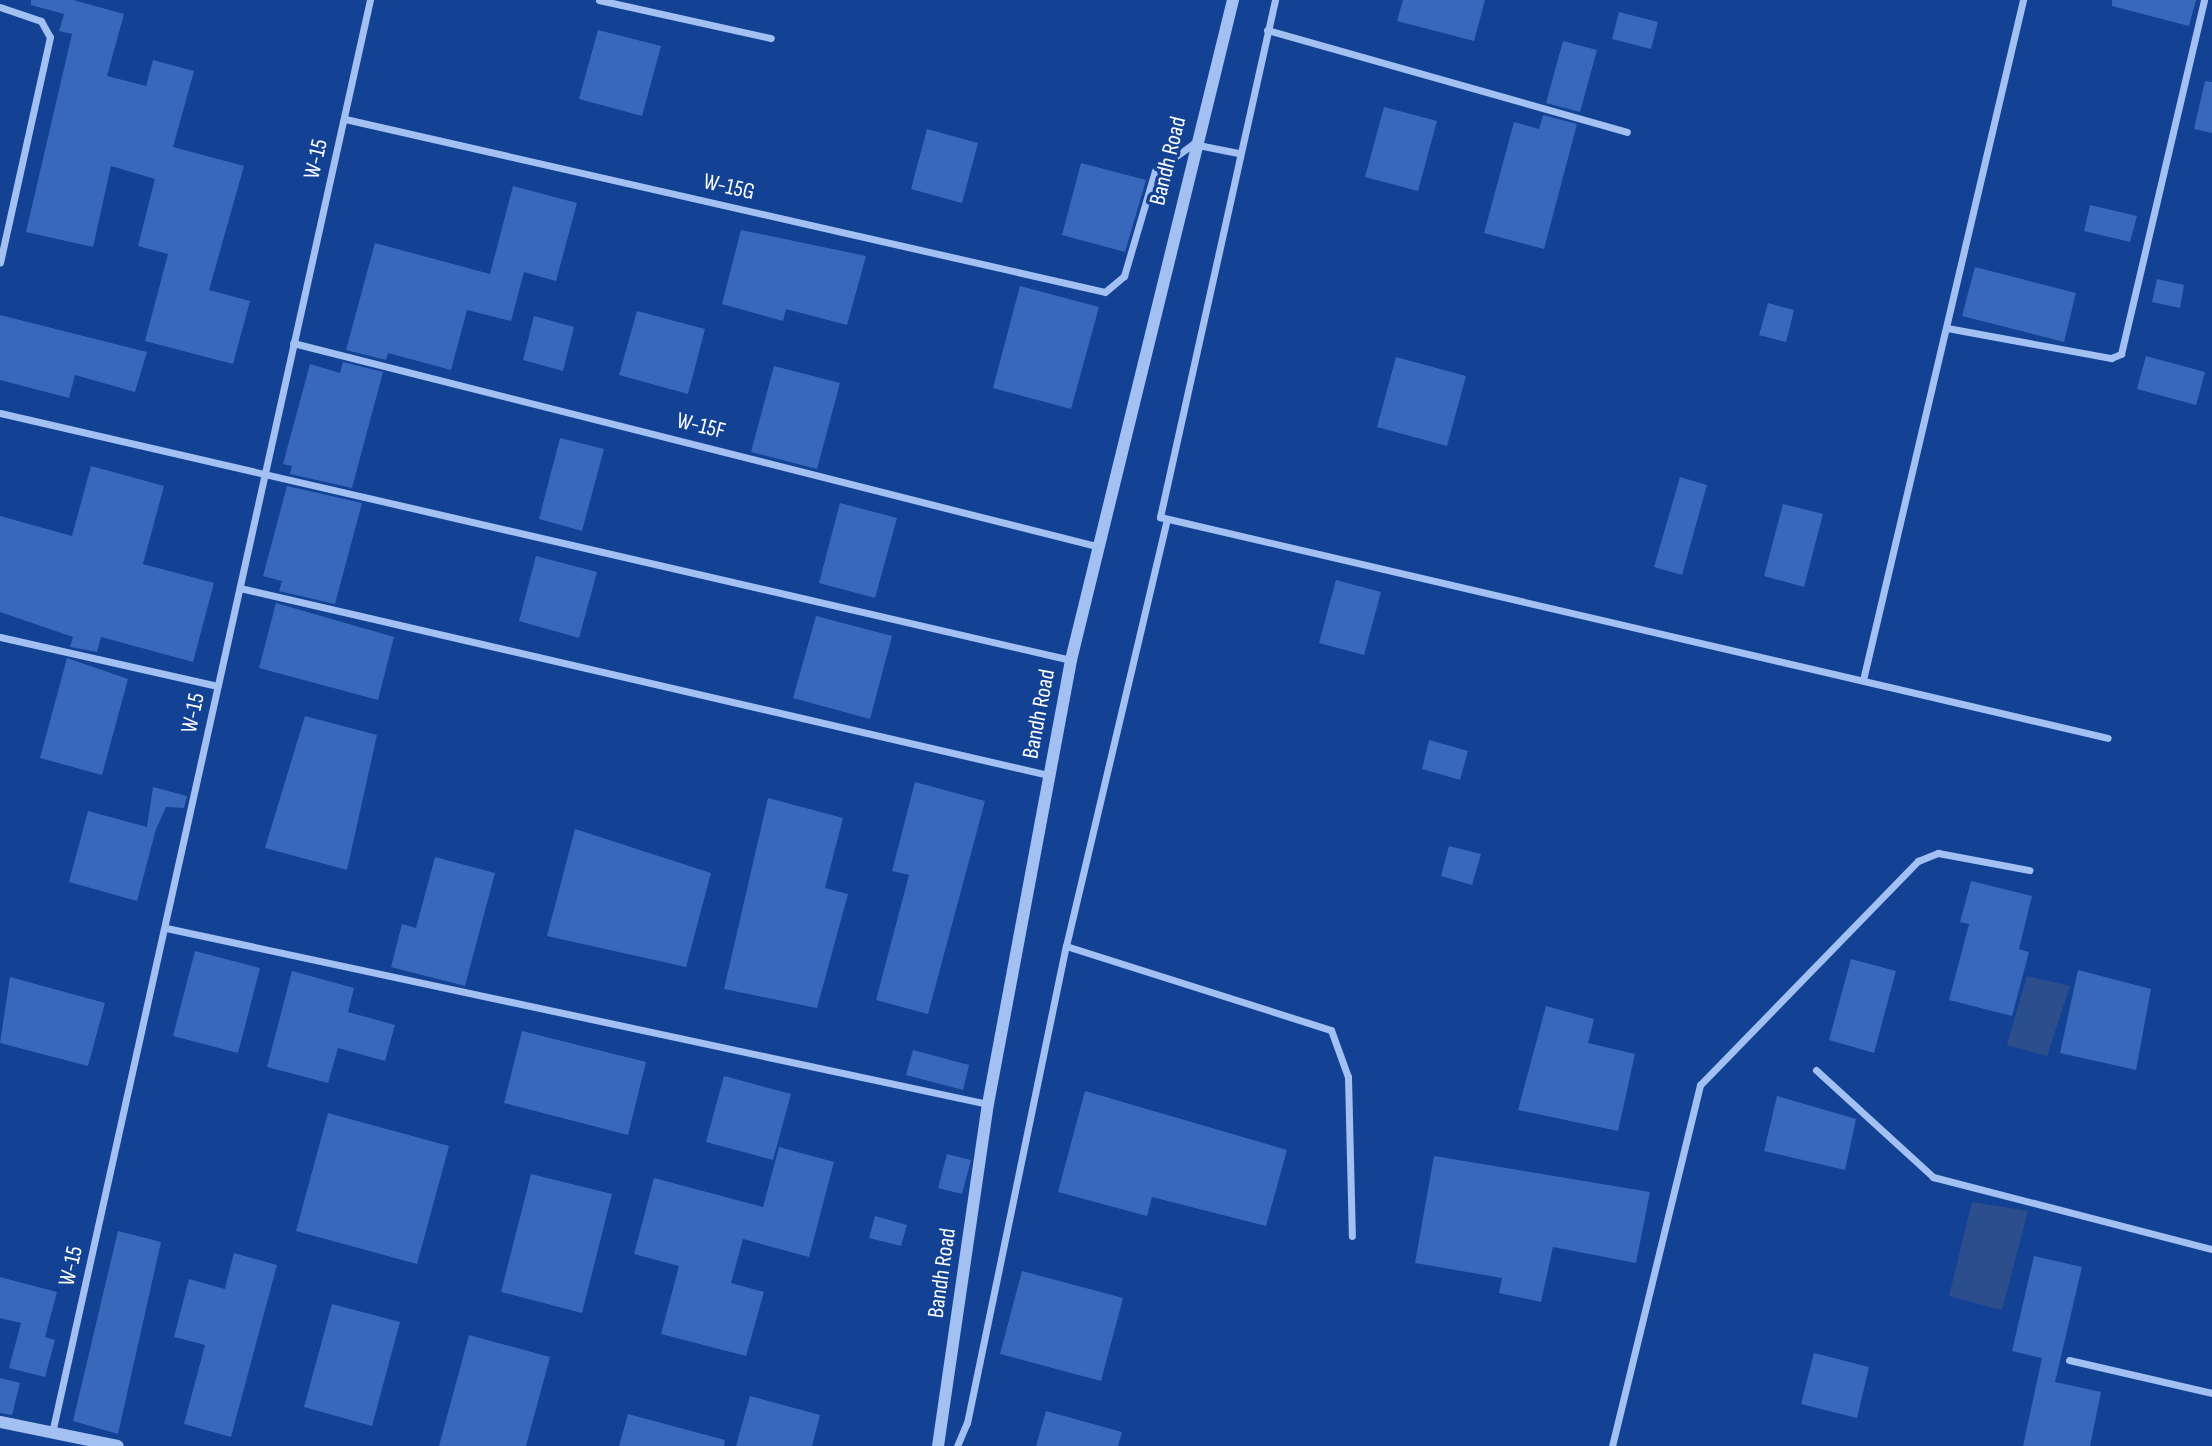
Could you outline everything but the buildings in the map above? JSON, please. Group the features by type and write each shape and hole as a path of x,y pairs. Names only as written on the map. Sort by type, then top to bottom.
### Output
{"street":[{"name":"W-15","path":"52,1433 370,0"},
{"path":"599,0 771,38"},
{"name":"Bandh Road","path":"938,1446 988,1104 1071,660 1100,547 1193,144 1233,0"},
{"path":"957,1446 970,1409 1066,946 1166,522 1159,502 1275,0"},
{"path":"1863,680 2023,0"},
{"path":"1947,328 2111,358 2121,354 2204,0"},
{"path":"0,7 41,21 50,37 0,263"},
{"path":"1267,30 1627,132"},
{"name":"W-15G","path":"345,120 1105,292 1124,276 1154,170 1193,144"},
{"path":"1193,144 1238,153"},
{"name":"W-15F","path":"293,343 1100,547"},
{"path":"0,413 266,472 1071,660"},
{"path":"1166,522 2108,738"},
{"path":"240,588 1048,775"},
{"path":"0,637 218,686"},
{"path":"1612,1446 1700,1085 1918,861 1938,853 2029,870"},
{"path":"166,928 988,1104"},
{"path":"1066,946 1331,1030 1348,1077 1352,1237"},
{"path":"1816,1070 1933,1177 2212,1250"},
{"path":"2069,1360 2212,1393"},
{"path":"0,1422 118,1446"}],"water":[{"path":"2027,976 2070,986 2047,1056 2007,1045"},
{"path":"1972,1202 2028,1211 2002,1310 1949,1296"}]}
